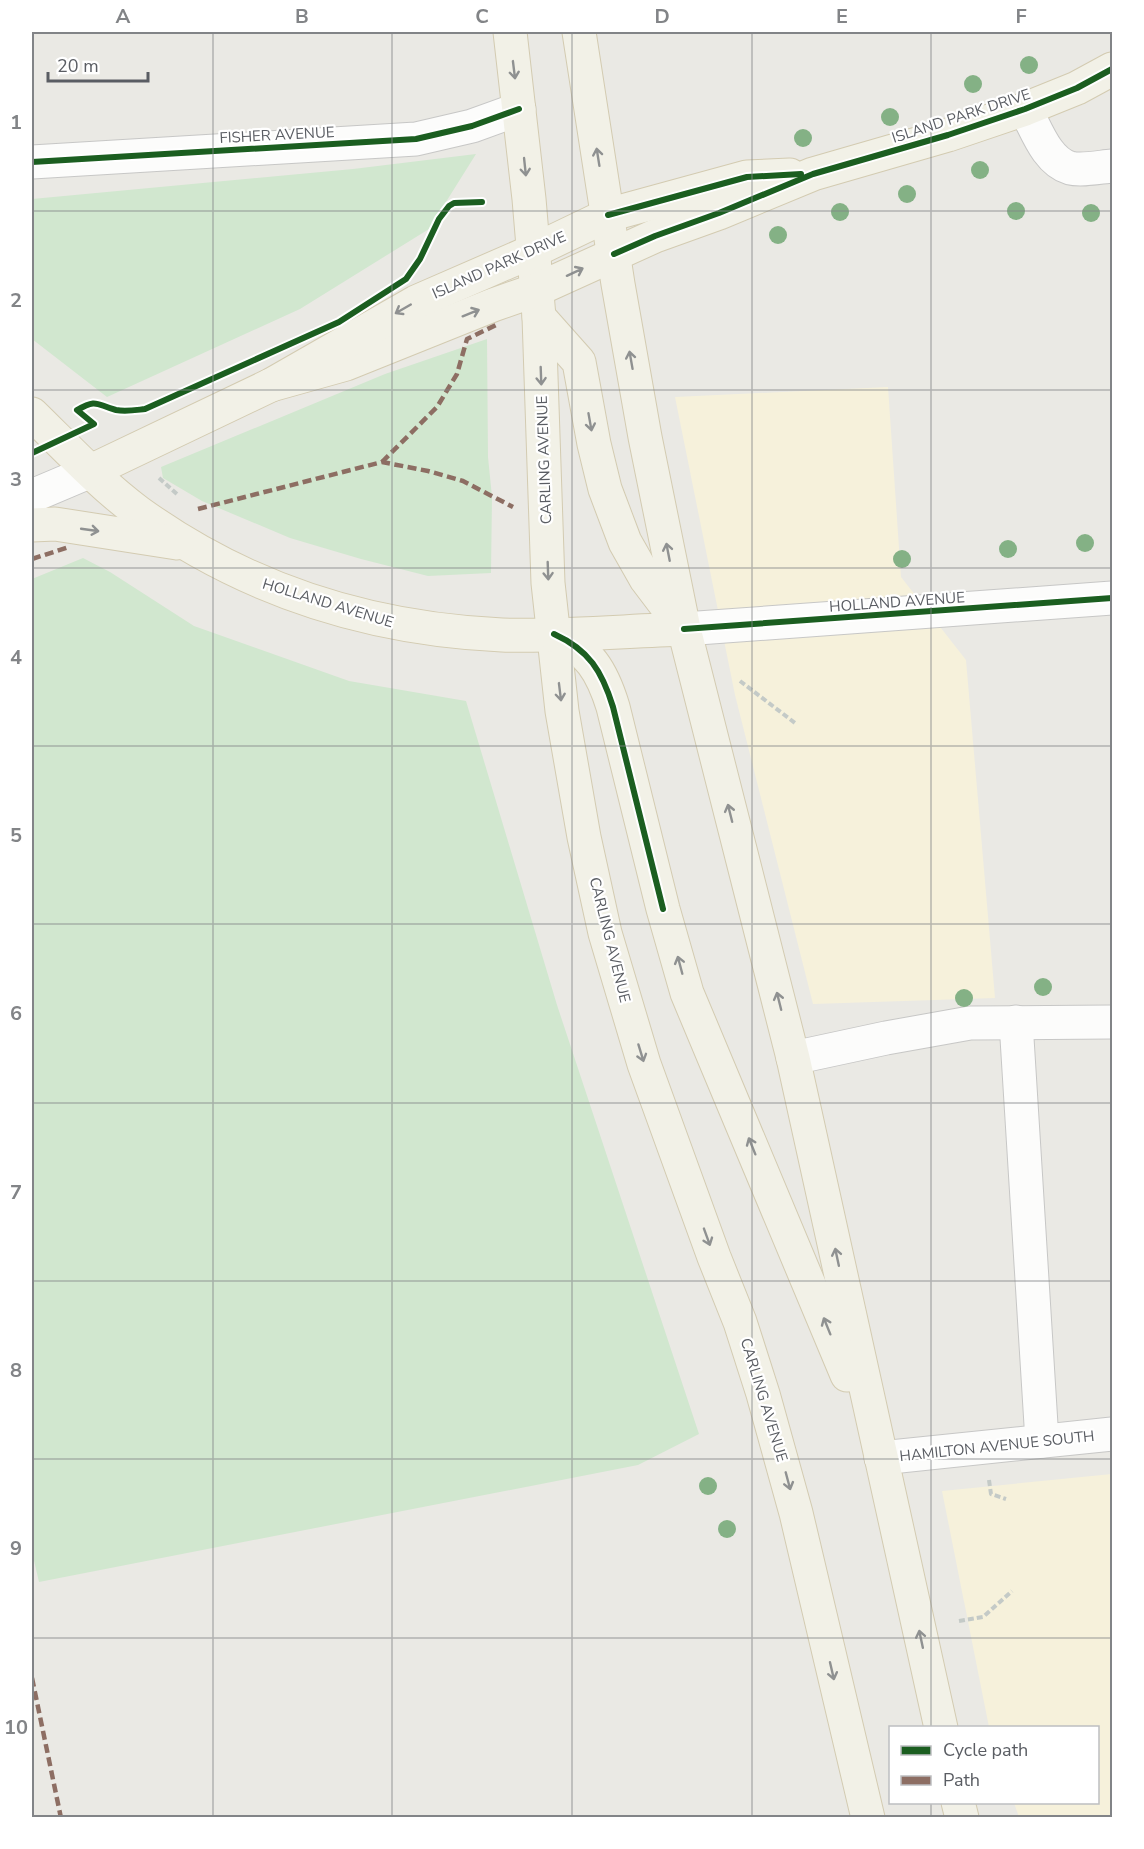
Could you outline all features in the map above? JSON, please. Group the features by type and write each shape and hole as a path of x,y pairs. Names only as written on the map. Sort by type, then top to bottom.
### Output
{"main road":[{"name":"CARLING AVENUE","path":"510,32 537,304 548,582 559,690 572,771 605,933 644,1064 740,1322 763,1394 796,1513 868,1818"},
{"path":"579,32 645,437 684,630 793,1058 940,1726"},
{"name":"ISLAND PARK DRIVE","path":"271,385 346,364 493,305 537,304 614,254 655,236 719,213 813,174 948,135 1025,109 1077,88 1113,69"},
{"name":"ISLAND PARK DRIVE","path":"91,471 271,385 416,302 533,251 608,215 747,177 813,174"},
{"path":"537,304 579,362 605,489 624,542 646,579 684,630"},
{"name":"HOLLAND AVENUE","path":"32,414 91,471 137,511 188,545 255,581 320,603 405,625 448,631 504,635 684,630"},
{"path":"32,525 55,524 188,545"},
{"path":"554,634 570,641 586,653 605,682 687,993 881,1458"}],"street":[{"name":"FISHER AVENUE","path":"32,162 416,139 472,126 519,109"},
{"path":"1025,109 1049,153 1069,168 1113,166"},
{"path":"32,496 91,471"},
{"name":"HOLLAND AVENUE","path":"684,630 1113,598"},
{"path":"1009,1022 1042,1441"},
{"path":"793,1058 970,1023 1089,1024 1113,1022"},
{"name":"HAMILTON AVENUE SOUTH","path":"881,1458 1112,1436"}],"path":[{"path":"159,478 184,499"},
{"path":"740,681 795,723"},
{"path":"989,1476 991,1494 1006,1499"},
{"path":"960,1621 983,1617 1012,1591"}],"shaded area":[{"path":"888,387 901,577 966,660 995,998 813,1004 735,695 675,397"},
{"path":"1112,1474 1112,1817 1019,1817 1014,1804 1099,1804 1099,1726 989,1726 942,1491"}],"green space":[{"path":"476,154 429,229 300,309 107,397 32,339 32,199 353,169"},
{"path":"487,339 488,457 492,497 491,573 428,576 361,559 290,538 202,501 163,478 161,467 385,374"},
{"path":"83,558 110,572 194,626 349,681 466,701 557,1005 699,1434 638,1465 39,1582 32,1552 32,579"}],"marked path":[{"path":"382,462 437,407 457,374 467,339 496,325"},
{"path":"198,509 382,462 463,481 513,507"},
{"path":"32,559 69,547"},
{"path":"32,1678 61,1818"}],"cycle path":[{"path":"614,254 813,174 948,135 1025,109 1077,88 1112,69"},
{"path":"32,162 416,139 472,126 519,109"},
{"path":"608,215 747,177 801,174"},
{"path":"32,453 94,424 77,410 84,406 93,403 120,411 145,409 339,322 406,279 420,259 439,219 449,206 454,203 482,202"},
{"path":"684,629 1112,598"},
{"path":"554,634 585,655 599,672 609,694 663,909"}]}
